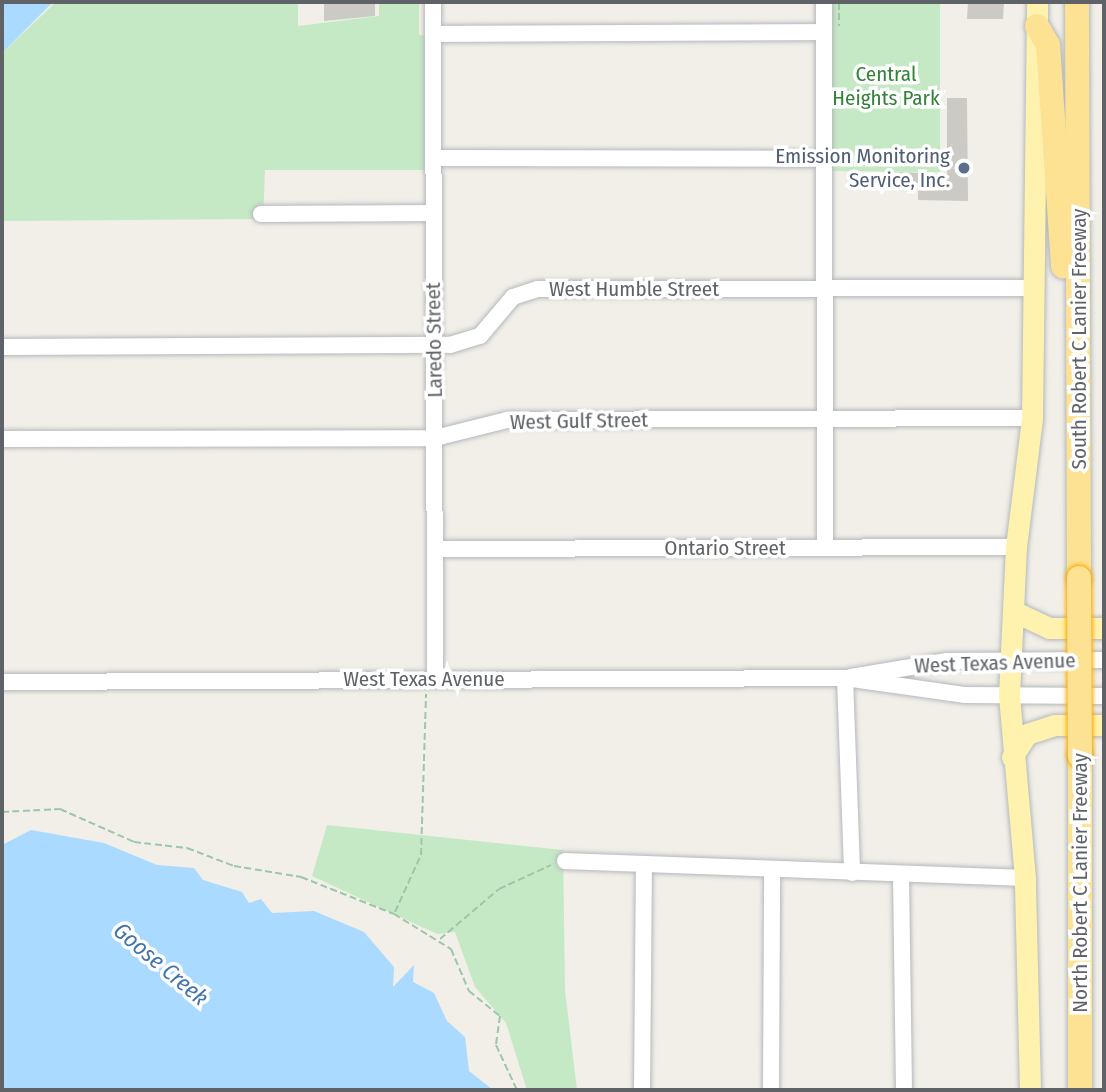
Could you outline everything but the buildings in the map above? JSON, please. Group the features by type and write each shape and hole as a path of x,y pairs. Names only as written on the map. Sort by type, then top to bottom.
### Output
{"highway":[{"name":"South Robert C Lanier Freeway","path":"1077,2 1080,677"},
{"path":"1037,14 1048,45 1080,504"},
{"name":"North Robert C Lanier Freeway","path":"1080,677 1080,1090"}],"main road":[{"path":"1030,1090 1025,878 1012,757 1009,695 1016,547 1032,418 1036,288 1037,14"},
{"path":"1013,611 1049,628 1104,628"},
{"path":"1012,757 1027,734 1055,725 1104,725"}],"street":[{"name":"Laredo Street","path":"430,679 435,549 433,2"},
{"path":"825,548 823,159 831,3"},
{"path":"433,34 831,29"},
{"path":"433,158 823,159"},
{"path":"261,214 433,213"},
{"name":"West Humble Street","path":"2,347 434,347 480,336 513,297 538,289 1036,288"},
{"name":"West Gulf Street","path":"2,439 435,438 507,420 1032,418"},
{"name":"Ontario Street","path":"435,549 1016,547"},
{"name":"West Texas Avenue","path":"2,682 845,678 1011,658 1104,660"},
{"path":"845,678 852,873"},
{"name":"West Texas Avenue","path":"845,678 907,690 1104,696"},
{"path":"565,861 644,867 1025,878"},
{"path":"642,1090 644,867"},
{"path":"771,1090 772,871"},
{"path":"901,875 904,1090"}],"path":[{"path":"831,3 831,29"},
{"path":"394,914 421,855 430,679"},
{"path":"2,812 60,809 134,842 187,848 234,866 301,877 394,914 450,949 469,991 500,1016 496,1045 517,1090"},
{"path":"439,940 499,889 565,861"}],"green space":[{"path":"56,2 298,2 298,26 379,16 379,2 419,2 419,35 427,36 427,170 265,170 263,219 2,221 2,53"},
{"name":"Central Heights Park","path":"831,2 940,2 940,172 832,171"},
{"path":"327,825 563,850 565,990 577,1090 527,1090 506,1023 475,987 455,932 437,934 312,876"}],"water":[{"path":"2,2 53,2 2,53"},
{"name":"Goose Creek","path":"31,830 104,843 157,865 194,868 203,880 242,892 249,903 261,899 272,913 314,911 364,932 394,967 393,987 414,965 413,982 434,993 447,1021 465,1037 469,1071 493,1090 2,1090 2,845"}],"place":[{"name":"Emission Monitoring Service, Inc.","path":"964,168"}]}
